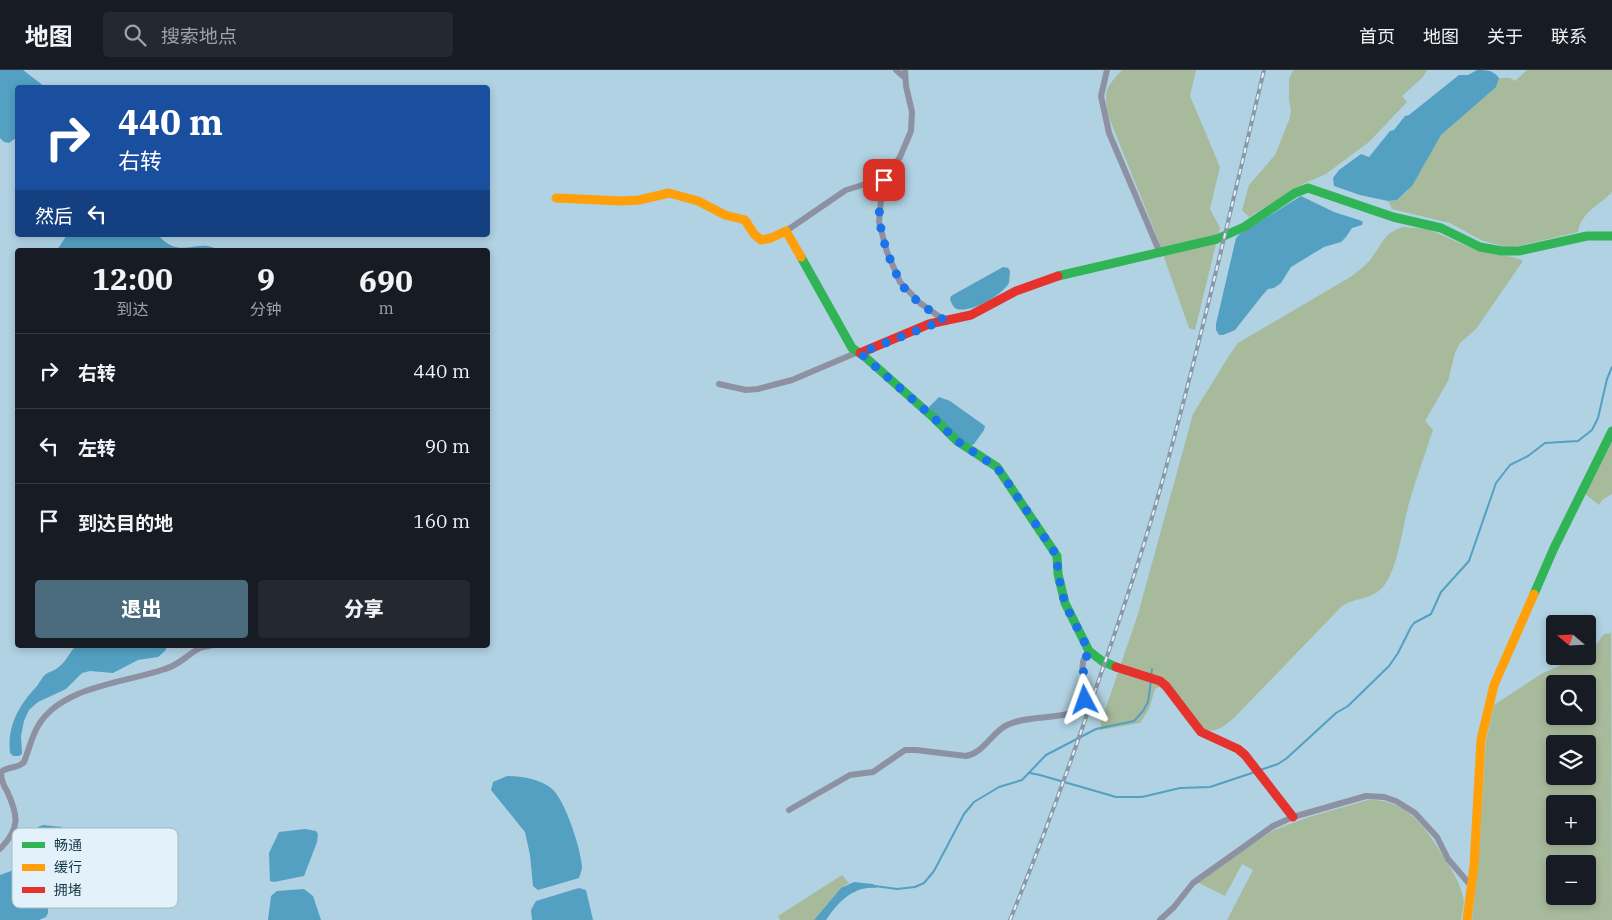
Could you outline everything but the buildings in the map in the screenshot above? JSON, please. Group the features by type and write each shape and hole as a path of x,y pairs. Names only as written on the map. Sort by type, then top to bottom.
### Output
{"street":[{"path":"896,70 905,78"},
{"path":"905,70 912,112 911,131 900,157 884,180 879,222 882,236 894,267 904,286 929,311 944,320"},
{"path":"1107,70 1101,96 1109,133 1160,253"},
{"path":"556,198 622,201 639,200 669,193 698,201 725,216 745,220 755,237 768,240 786,231 847,190 884,180"},
{"path":"719,384 746,390 758,389 792,380 944,320 972,315 1016,291 1055,277 1160,253 1217,238 1239,230 1295,193 1308,188 1394,217 1441,228 1480,247 1502,251 1519,251 1587,236 1612,236"},
{"path":"786,231 850,344 935,419 957,441 996,467 1002,474 1057,556 1058,574 1065,604 1089,651 1102,661 1128,672 1154,679 1166,686 1201,732 1238,749 1245,755 1293,817"},
{"path":"1467,920 1472,887 1481,740 1494,685 1554,548 1612,431"},
{"path":"13,828 16,820 15,808 3,784 1,772 22,765 32,737 47,713 74,697 122,680 168,669 187,658 199,648"},
{"path":"789,810 850,775 874,772 905,750 966,756 973,754 1002,728 1013,723 1077,711 1085,700 1083,664 1089,651"},
{"path":"1160,920 1174,907 1193,883 1273,826 1293,817 1366,796 1384,797 1396,801 1422,818 1437,838 1448,859 1472,887"},
{"path":"0,848 10,837 12,831"}],"green space":[{"path":"1122,70 1196,70 1190,96 1220,167 1210,209 1220,228 1195,330 1189,328 1157,237 1108,115 1107,90"},
{"path":"1293,70 1427,70 1423,77 1402,96 1407,102 1369,142 1326,174 1305,183 1249,217 1242,210 1249,185 1275,155 1289,120 1291,111 1289,79"},
{"path":"1527,70 1612,70 1612,192 1587,214 1578,232 1519,246 1505,247 1481,240 1450,223 1392,209 1388,201 1397,200 1407,192 1441,135 1491,91 1499,78 1510,78 1515,81"},
{"path":"1403,227 1428,229 1476,250 1517,258 1523,261 1476,329 1460,343 1455,353 1448,381 1425,421 1433,430 1409,503 1399,550 1386,583 1376,593 1342,606 1235,717 1221,728 1209,731 1204,730 1166,683 1155,689 1149,709 1140,723 1100,730 1101,722 1138,614 1193,414 1238,343 1352,276 1370,260 1387,236"},
{"path":"1612,441 1612,494 1602,500 1599,505 1585,494"},
{"path":"1611,633 1612,920 1472,920 1478,867 1486,741 1494,705 1541,674 1562,665 1596,665 1596,644 1604,634"},
{"path":"1368,800 1393,804 1404,809 1422,825 1460,886 1464,903 1461,920 1227,920 1253,870 1242,864 1225,896 1197,882 1274,830 1309,817"},
{"path":"842,875 849,883 841,888 814,920 780,920 778,916"}],"water":[{"path":"0,70 23,70 42,85 15,85 15,138 9,143 4,142 0,138"},
{"path":"1477,70 1490,71 1497,75 1499,78 1496,87 1441,135 1412,186 1397,200 1388,201 1360,195 1334,186 1333,178 1339,170 1361,154 1369,157 1405,116 1409,115 1459,75 1468,75"},
{"path":"1301,196 1334,212 1359,220 1363,222 1362,225 1352,228 1341,242 1324,247 1291,267 1281,283 1274,288 1268,289 1235,330 1219,335 1216,330 1216,324 1236,238"},
{"path":"66,237 160,237 166,243 182,248 58,248"},
{"path":"204,246 213,248 182,248"},
{"path":"1003,267 1008,268 1010,271 1009,283 1000,293 978,306 963,310 954,307 950,300 951,296"},
{"path":"939,397 950,401 985,426 974,444 964,443 931,410 929,407"},
{"path":"74,648 166,648 158,657 138,660 113,673 90,671 82,673 66,689 38,702 29,710 24,721 21,736 22,754 13,756 10,753 10,734 20,708 43,677 60,666"},
{"path":"507,776 524,777 547,785 562,802 579,849 582,867 579,878 538,890 533,886 530,855 525,832 491,790 493,782"},
{"path":"43,825 62,828 37,828"},
{"path":"305,829 316,831 318,834 317,842 304,876 274,882 270,881 269,853 279,832"},
{"path":"11,871 12,908 48,908 46,917 39,920 0,920 0,875"},
{"path":"854,882 873,884 877,888 861,889 854,892 841,901 826,920 814,920 841,888"},
{"path":"579,888 586,890 593,920 532,920 531,910 536,901"},
{"path":"304,889 313,896 321,920 268,920 271,896 277,891"}],"waterway":[{"path":"1260,770 1278,764 1287,758 1336,713 1348,706 1389,666 1414,623 1431,614 1441,592 1469,561 1496,483 1510,465 1528,456 1545,443 1578,441 1592,430 1598,418 1607,379 1612,367"},
{"path":"1151,677 1152,669"},
{"path":"875,886 897,889 915,887 924,883 934,871 964,814 974,802 999,787 1022,780 1046,755 1096,729 1134,721 1148,702 1151,681"},
{"path":"1030,773 1116,797 1142,797 1180,788 1210,787 1255,772"}],"railway":[{"path":"1010,920 1040,845 1076,745 1153,516 1202,330 1264,70"}],"traffic: fast":[{"path":"1058,276 1217,239 1244,227 1295,193 1308,188 1393,217 1441,228 1480,247 1502,251 1519,251 1587,236 1612,236"},
{"path":"801,257 852,348 864,356 957,441 997,467 1057,556 1058,574 1065,603 1089,651 1102,661 1116,667"},
{"path":"1534,594 1554,548 1612,431"}],"traffic: slow":[{"path":"556,198 622,201 639,200 669,193 698,201 725,215 745,220 754,234 761,240 771,238 786,231 801,257"},
{"path":"1467,920 1474,866 1481,740 1494,685 1534,594"}],"traffic: jam":[{"path":"860,353 929,324 971,315 1016,291 1058,276"},
{"path":"1116,667 1160,681 1166,686 1201,732 1238,749 1245,755 1293,817"}],"route":[{"path":"884,180 879,209 879,222 887,252 900,282 920,304 944,320 860,353 935,419 957,441 996,467 1039,528 1057,556 1058,574 1065,604 1089,651 1083,664 1085,700"}]}
